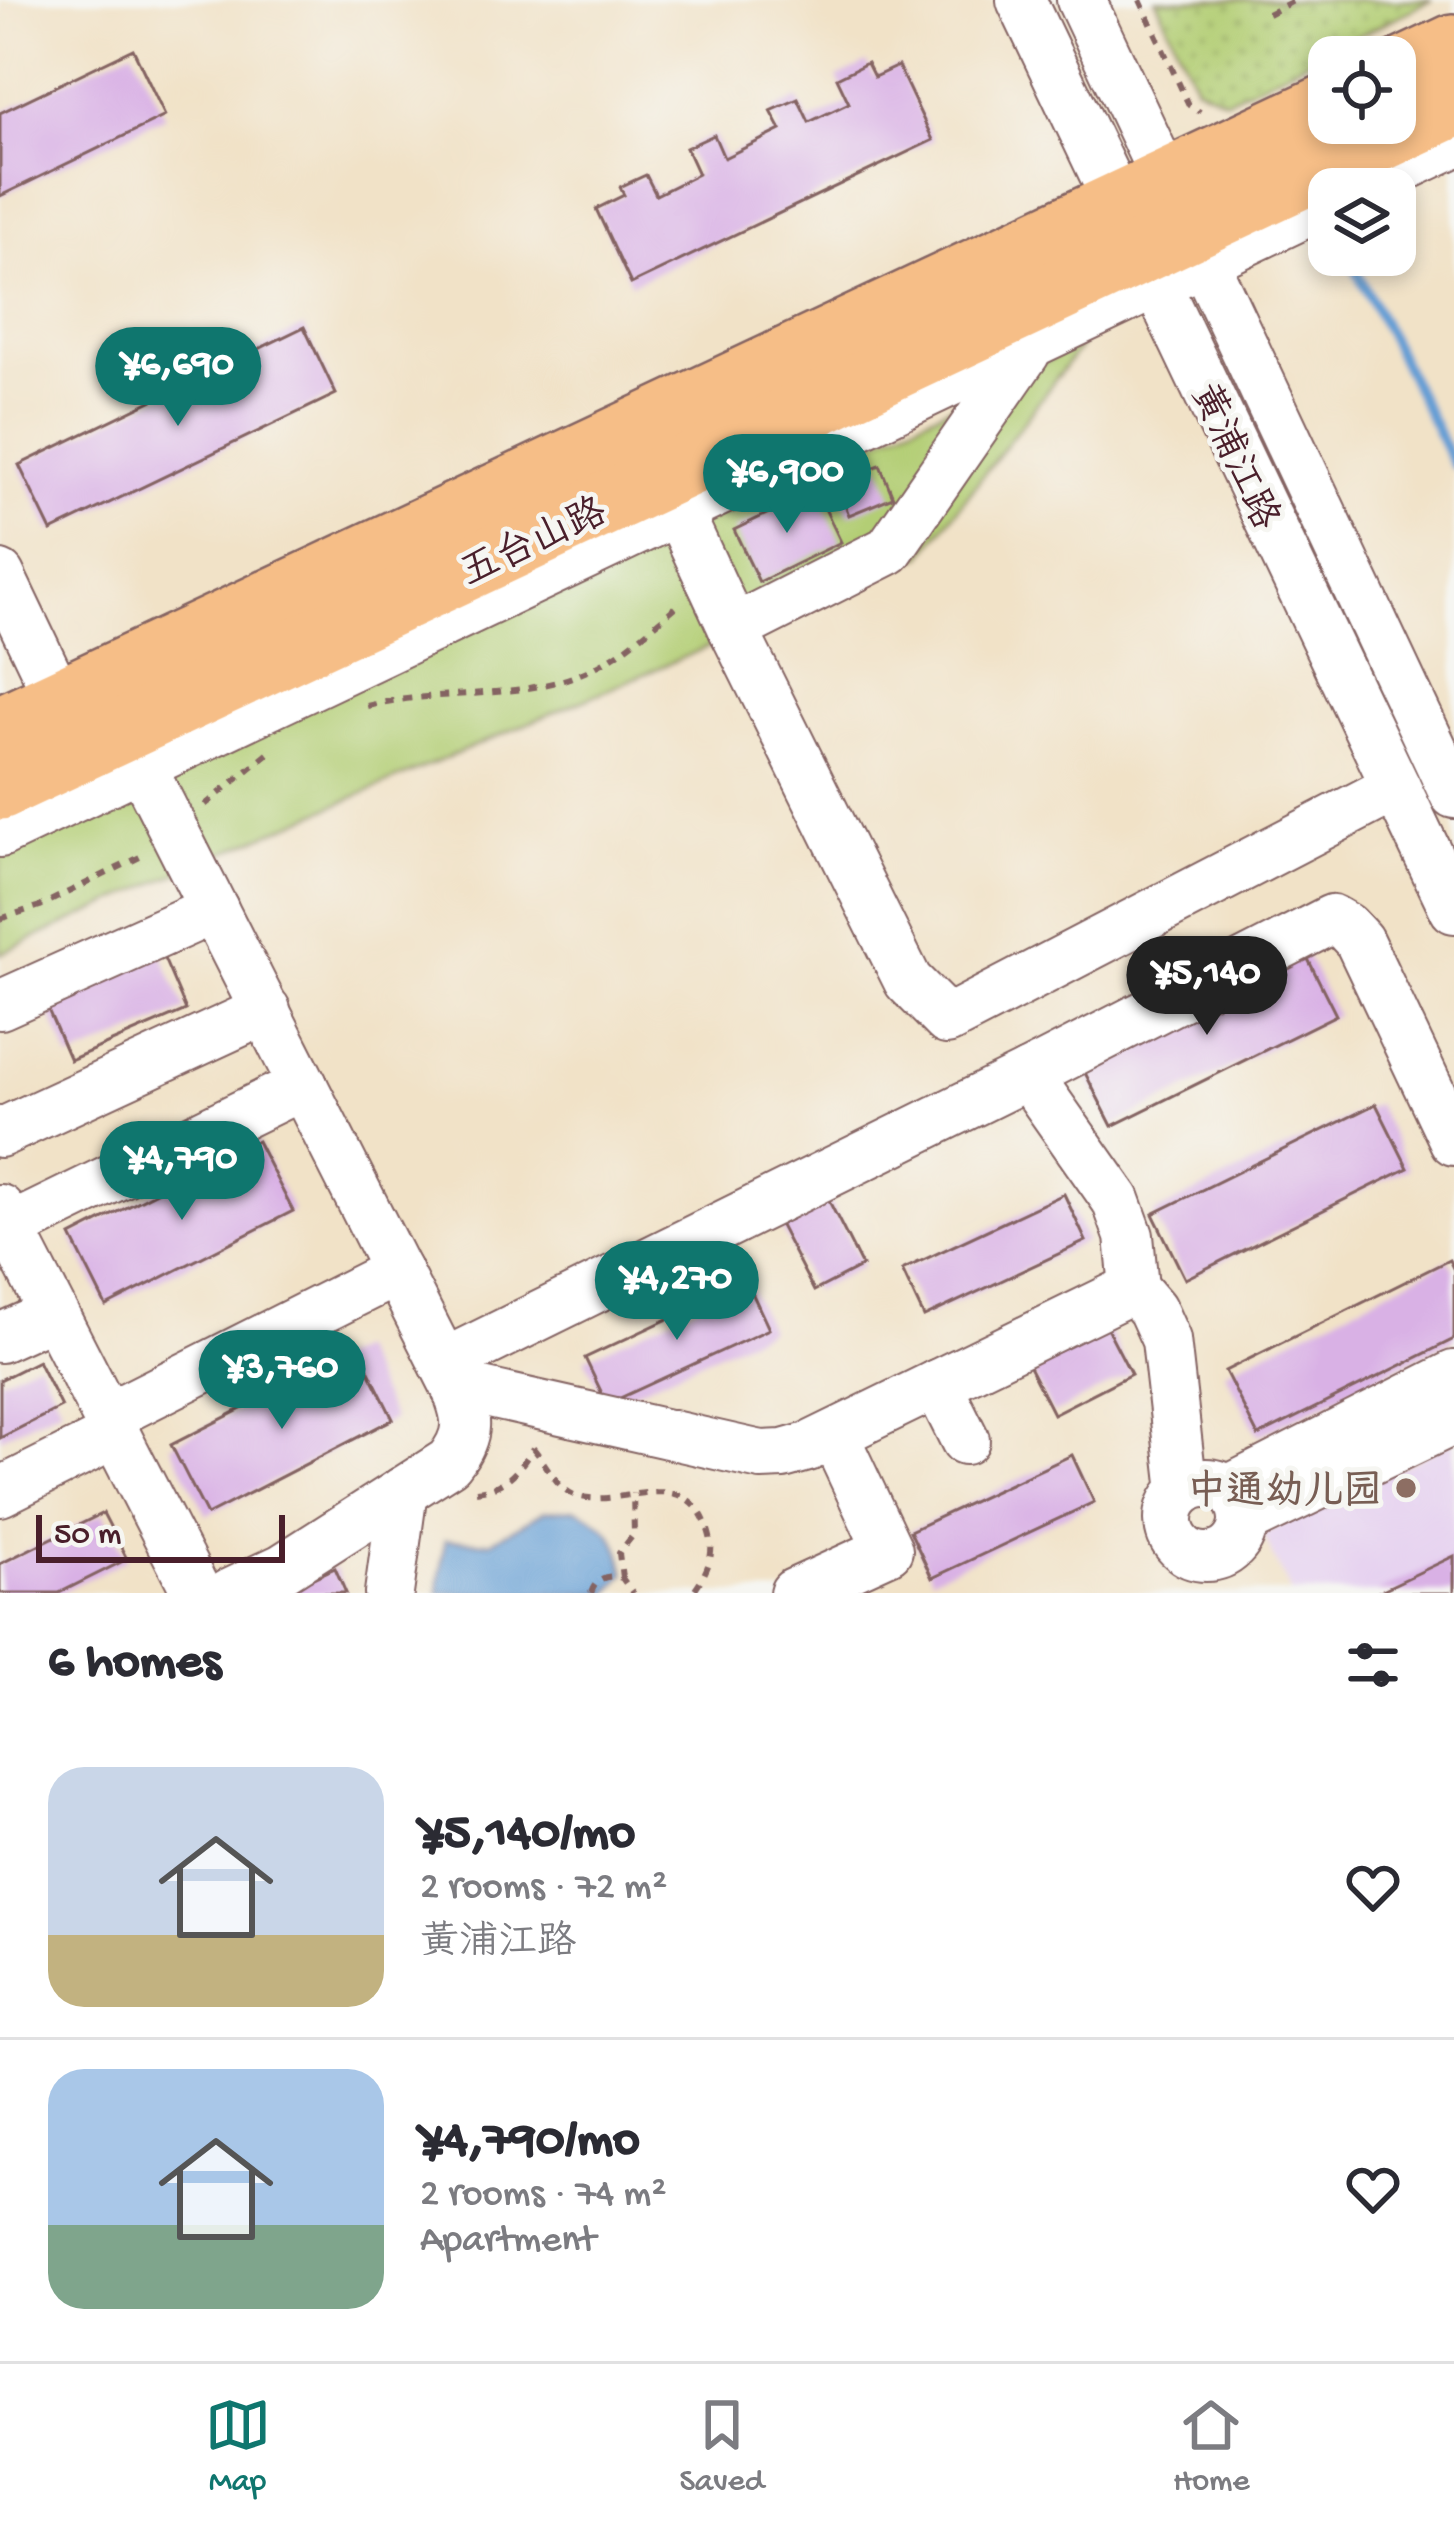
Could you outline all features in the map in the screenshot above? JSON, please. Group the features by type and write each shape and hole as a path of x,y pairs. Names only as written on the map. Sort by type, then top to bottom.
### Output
{"main road":[{"path":"1416,64 1454,46"},
{"name":"五台山路","path":"0,788 1163,235 1454,105"},
{"name":"五台山路","path":"0,728 102,736 671,495 1163,235 1308,121"}],"street":[{"name":"黄浦江路","path":"1022,0 1163,235 1454,794"},
{"name":"黄浦江路","path":"1081,0 1163,235 1396,787 1454,909"},
{"path":"1401,168 1454,143"},
{"path":"733,629 890,550 1029,348 1163,235 1308,206"},
{"path":"1029,348 671,495 908,981 946,1020 1396,787"},
{"path":"0,574 102,736 176,833 469,1420 464,1444 449,1462 283,1568 230,1593"},
{"path":"0,833 102,736"},
{"path":"0,1005 214,909"},
{"path":"450,1374 1332,919 1359,941 1454,1141"},
{"path":"0,1133 266,1010"},
{"path":"1028,1075 1116,1199 1129,1236 1134,1288 1153,1309 1218,1501 1241,1533 1197,1575 1168,1525 1174,1501 1218,1501 1454,1420"},
{"path":"197,1593 5,1219 303,1085"},
{"path":"0,1492 111,1425 398,1271"},
{"path":"450,1374 761,1455 783,1454 833,1435 1134,1288"},
{"path":"0,1338 53,1314"},
{"path":"1218,1501 1454,1376"},
{"path":"938,1384 965,1440"},
{"path":"794,1593 888,1550 833,1435"},
{"path":"389,1593 404,1491"}],"path":[{"path":"1140,0 1189,105 1210,113"},
{"path":"1268,14 1295,0"},
{"path":"350,710 428,695 521,690 586,672 642,635 708,574"},
{"path":"0,920 136,860 176,833 274,749"},
{"path":"533,1448 562,1489 574,1496 675,1494 689,1501 706,1521 714,1548 706,1575 692,1593"},
{"path":"633,1493 634,1534 619,1553 622,1578 633,1593"},
{"path":"591,1593 602,1578 622,1578"}],"shaded area":[{"name":"中通幼儿园","path":"1454,1441 1454,1593 1291,1593 1263,1534"}],"green space":[{"path":"1156,0 1432,0 1358,36 1308,36 1308,60 1226,100 1196,86"},
{"path":"1082,344 922,556 204,861 0,954 0,853"}],"water":[{"path":"576,1509 605,1527 620,1551 625,1574 608,1593 438,1593 445,1540 490,1542 545,1511"}],"building":[{"path":"133,49 165,116 0,196 0,113"},
{"path":"867,63 874,77 898,66 933,140 631,284 596,209 624,195 620,187 646,175 656,195 698,174 686,148 714,135 724,158 781,130 771,111 798,99 809,122 849,103 837,78"},
{"path":"304,327 336,394 51,531 19,465"},
{"path":"880,465 893,497 849,515 836,482"},
{"path":"816,490 841,542 759,582 734,530"},
{"path":"159,947 186,1010 70,1060 43,998"},
{"path":"1304,951 1336,1015 1112,1126 1079,1061"},
{"path":"1376,1104 1408,1168 1185,1279 1153,1214"},
{"path":"257,1141 293,1211 106,1306 71,1236"},
{"path":"1064,1194 1086,1241 924,1317 902,1270"},
{"path":"827,1197 862,1266 814,1291 778,1222"},
{"path":"1449,1260 1454,1270 1454,1339 1258,1436 1225,1371"},
{"path":"747,1282 769,1329 607,1404 585,1358"},
{"path":"1102,1318 1131,1374 1053,1414 1025,1359"},
{"path":"358,1349 393,1419 207,1515 171,1445"},
{"path":"38,1361 61,1407 0,1438 0,1380"},
{"path":"1072,1455 1094,1502 932,1578 910,1531"},
{"path":"103,1513 127,1559 59,1593 0,1593 0,1564"},
{"path":"1454,1556 1454,1593 1376,1593"},
{"path":"335,1568 346,1593 281,1593"}],"waterway":[{"path":"1359,276 1454,465"}],"place":[{"name":"中通幼儿园","path":"1406,1488"}]}
